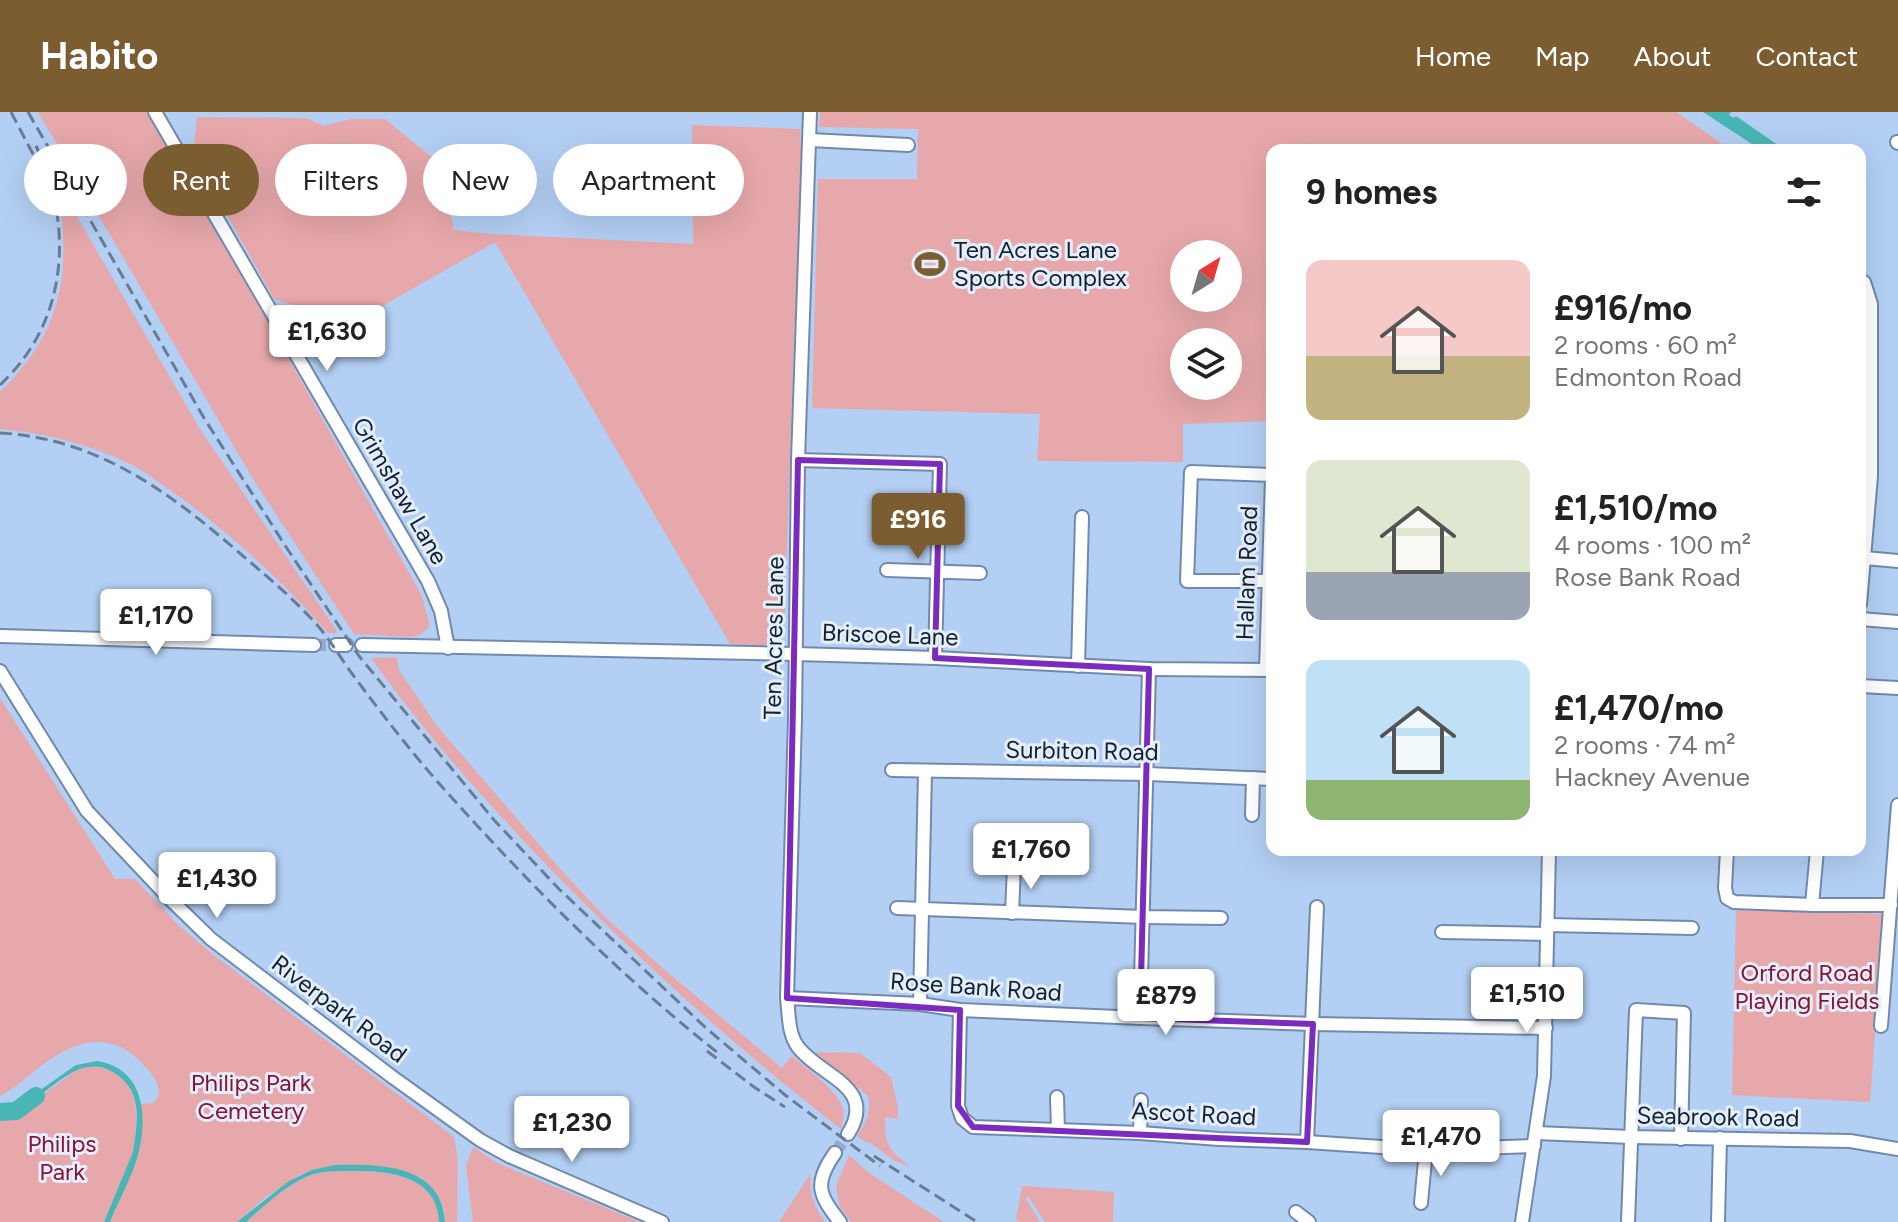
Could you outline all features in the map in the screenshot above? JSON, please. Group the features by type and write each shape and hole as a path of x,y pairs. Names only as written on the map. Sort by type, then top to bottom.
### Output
{"street":[{"name":"Grimshaw Lane","path":"155,112 428,581 441,611 448,648"},
{"name":"Ten Acres Lane","path":"810,112 798,460 787,998 789,1024 795,1044 847,1089 856,1101 855,1121 848,1134"},
{"path":"810,140 908,145"},
{"path":"1866,288 1871,304 1871,463 1866,542"},
{"path":"798,460 940,464 935,658"},
{"path":"1266,476 1191,472 1187,581 1266,581"},
{"path":"1078,666 1082,517"},
{"path":"1866,558 1898,561"},
{"path":"887,570 980,573"},
{"path":"1866,619 1898,622"},
{"path":"0,636 314,645"},
{"name":"Briscoe Lane","path":"362,645 796,654 1149,669 1266,670"},
{"path":"1140,1018 1149,669"},
{"name":"Riverpark Road","path":"0,671 87,811 211,939 480,1140 509,1156 662,1222"},
{"path":"1866,686 1898,688"},
{"name":"Surbiton Road","path":"892,770 1266,779"},
{"path":"920,1004 925,771"},
{"path":"1252,815 1253,778"},
{"path":"1881,1026 1892,972 1891,905 1898,805"},
{"path":"1522,1222 1544,1076 1549,856"},
{"path":"1727,856 1725,888 1730,900 1812,905 1891,905"},
{"path":"1812,905 1816,856"},
{"path":"1012,913 1014,867"},
{"path":"1307,1142 1317,907"},
{"path":"897,908 1221,918"},
{"path":"1442,932 1692,928"},
{"name":"Rose Bank Road","path":"787,998 1140,1018 1546,1028"},
{"name":"Ascot Road","path":"960,1010 958,1106 962,1118 973,1127 1140,1133 1426,1150 1535,1140"},
{"path":"1628,1222 1636,1010 1684,1013 1681,1139"},
{"path":"1057,1097 1058,1130"},
{"path":"1140,1133 1141,1100"},
{"name":"Seabrook Road","path":"1535,1140 1631,1137 1850,1141 1898,1149"},
{"path":"1718,1222 1720,1138"},
{"path":"1421,1203 1426,1150"},
{"path":"835,1153 823,1175 821,1195 840,1222"},
{"path":"1296,1212 1309,1222"}],"highlighted area":[{"path":"798,460 940,464 935,658 1149,669 1140,1018 1313,1024 1307,1142 973,1127 958,1106 960,1010 787,998"}],"green space":[{"path":"38,112 146,112 165,144 143,144 143,216 206,216 422,596 430,626 420,635 354,634 253,479 99,216 127,216 127,144 57,144"},
{"path":"820,112 1676,112 1722,144 1266,144 1266,421 1183,424 1183,462 1037,461 1040,414 812,408 818,179 917,179 918,129 819,127"},
{"path":"197,117 307,118 324,126 351,119 385,119 423,150 423,216 451,216 454,230 693,244 693,216 744,216 744,144 692,144 692,125 800,129 803,202 794,335 784,635 773,646 730,644 495,242 354,322 274,299 228,216 259,216 259,144 194,144"},
{"path":"61,216 77,216 200,429 338,633 328,633 239,544 140,470 69,441 0,429 0,392 37,348 57,302 62,278"},
{"path":"397,657 399,670 437,726 606,918 782,1068 792,1056 821,1080 843,1109 841,1129 683,997 535,853 447,755 371,658"},
{"name":"Philips Park Cemetery","path":"0,698 115,879 135,879 178,925 215,956 454,1137 458,1160 457,1222 445,1222 441,1201 420,1177 369,1166 301,1174 237,1222 110,1222 138,1151 141,1104 153,1103 159,1096 159,1088 147,1068 121,1047 109,1043 86,1043 51,1058 0,1096"},
{"name":"Orford Road Playing Fields","path":"1736,910 1884,914 1870,1102 1732,1095"},
{"path":"815,1052 860,1053 891,1077 898,1119 885,1117 887,1141 892,1151 910,1167 857,1136 867,1117 868,1096"},
{"name":"Philips Park","path":"89,1066 113,1071 121,1077 128,1084 135,1103 135,1143 124,1179 104,1222 0,1222 0,1113 17,1113 75,1071"},
{"path":"473,1147 497,1163 640,1222 473,1222 466,1166"},
{"path":"849,1155 869,1173 944,1222 851,1222 840,1208 836,1186"},
{"path":"362,1170 401,1177 423,1187 437,1207 439,1222 246,1222 277,1195 303,1178 324,1172"},
{"path":"811,1173 813,1199 825,1222 779,1222"},
{"path":"1022,1186 1114,1192 1113,1222 1045,1222 1028,1196 1026,1199 1040,1222 1019,1222 1016,1220"}],"shaded area":[{"path":"1703,112 1731,112 1729,115 1736,116 1776,144 1752,144"},
{"path":"97,1061 112,1065 124,1073 133,1083 142,1108 139,1151 110,1222 104,1222 135,1140 136,1105 128,1085 105,1068 86,1067 66,1076 17,1113 16,1107 76,1065"},
{"path":"335,1165 388,1167 420,1178 433,1188 441,1203 445,1222 439,1222 430,1194 420,1185 393,1174 362,1171 311,1175 285,1189 246,1222 237,1222 289,1181 312,1170"}],"waterway":[{"path":"0,1112 16,1111 36,1096"}],"tunnel":[{"path":"314,645 336,645"},
{"path":"835,1153 848,1134"}],"railway":[{"path":"11,112 28,144"},
{"path":"28,112 204,418 359,656 494,820 559,889 706,1028 785,1095 880,1166"},
{"path":"0,385 21,362 49,311 59,256 57,216"},
{"path":"0,433 36,437 101,458 161,491 216,533 291,598 318,626 408,747 509,859 609,959 718,1053"},
{"path":"707,1051 785,1107"},
{"path":"874,1156 977,1222"}],"place":[{"name":"Ten Acres Lane Sports Complex","path":"930,264"}]}
